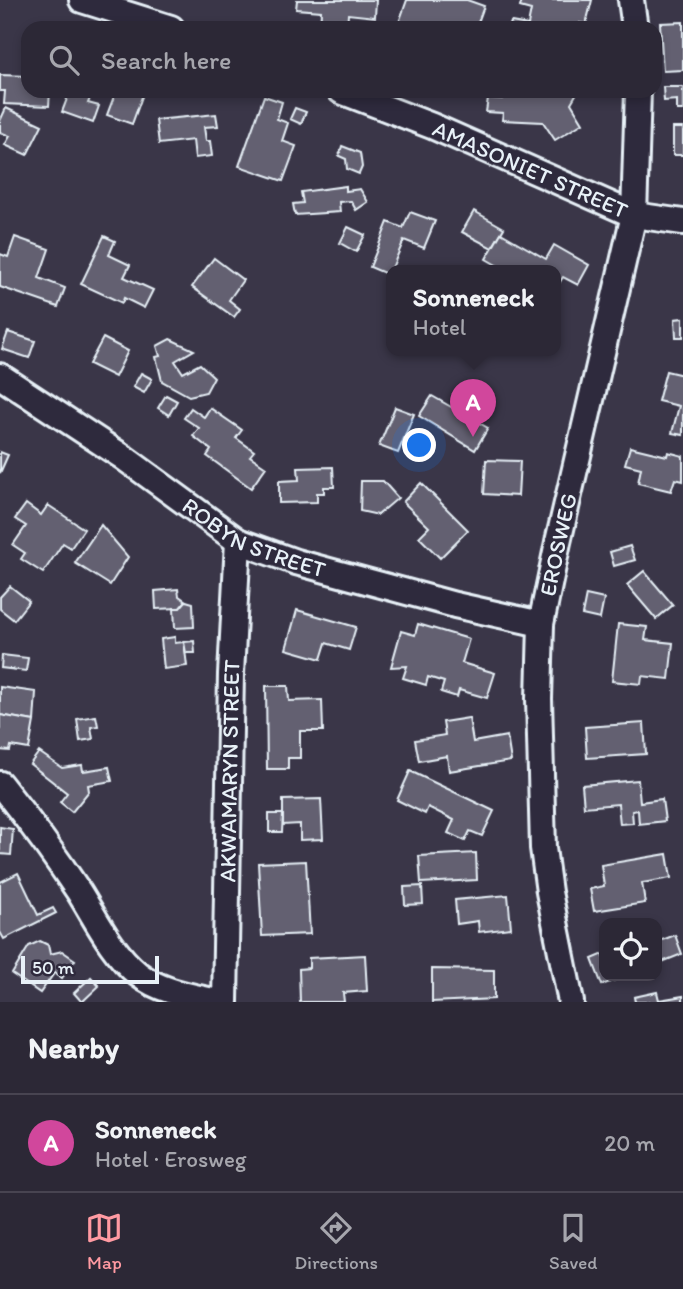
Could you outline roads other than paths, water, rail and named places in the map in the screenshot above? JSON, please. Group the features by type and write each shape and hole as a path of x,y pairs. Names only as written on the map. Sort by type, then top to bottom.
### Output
{"street":[{"path":"82,0 150,21"},
{"path":"631,0 634,21"},
{"name":"AMASONIET STREET","path":"359,98 432,126 634,215 683,222"},
{"name":"EROSWEG","path":"571,1002 543,848 539,699 541,624 574,468 634,215 638,98"},
{"name":"ROBYN STREET","path":"0,376 123,457 239,541 296,562 455,605 541,624"},
{"name":"AKWAMARYN STREET","path":"225,1002 231,674 239,541"},
{"path":"0,784 41,835 118,953 138,973 172,991 218,1002"}],"place":[{"name":"Sonneneck","path":"473,437"}]}
